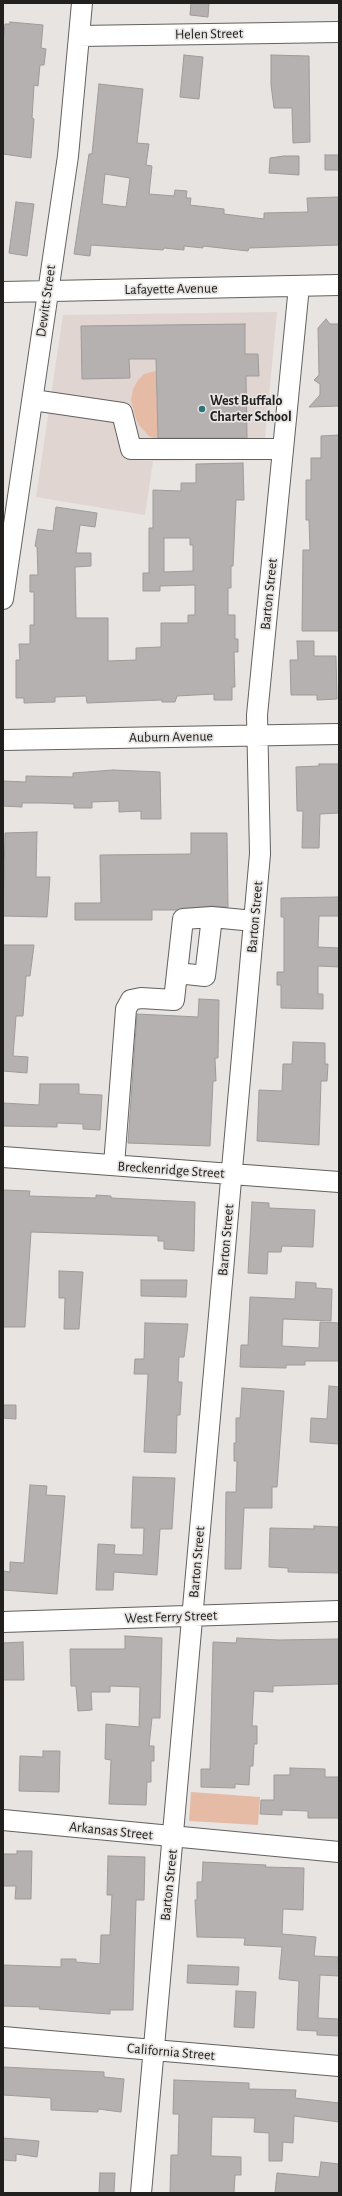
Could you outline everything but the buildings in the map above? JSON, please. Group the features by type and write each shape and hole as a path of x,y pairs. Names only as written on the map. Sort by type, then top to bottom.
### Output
{"street":[{"name":"Dewitt Street","path":"3,599 68,156 82,3"},
{"name":"Helen Street","path":"79,36 339,32"},
{"name":"Lafayette Avenue","path":"3,292 339,285"},
{"name":"Barton Street","path":"140,2193 174,1838 192,1616 260,854 257,736 299,286"},
{"path":"33,400 122,413 131,449 283,449"},
{"name":"Auburn Avenue","path":"3,740 339,734"},
{"path":"177,973 205,976 212,917"},
{"path":"114,1166 126,1009 131,1000 141,998 174,1000 183,918 212,917 254,921"},
{"name":"Breckenridge Street","path":"3,1157 339,1182"},
{"name":"West Ferry Street","path":"3,1622 339,1611"},
{"name":"Arkansas Street","path":"3,1820 174,1838 339,1852"},
{"name":"California Street","path":"3,2037 339,2066"}],"shaded area":[{"path":"277,312 263,459 153,461 145,515 36,497 63,315"},
{"path":"156,371 158,440 149,436 139,425 131,400 133,389 138,380 144,374"},
{"path":"191,1792 260,1797 258,1825 189,1821"}],"place":[{"name":"West Buffalo Charter School","path":"202,409"}]}
